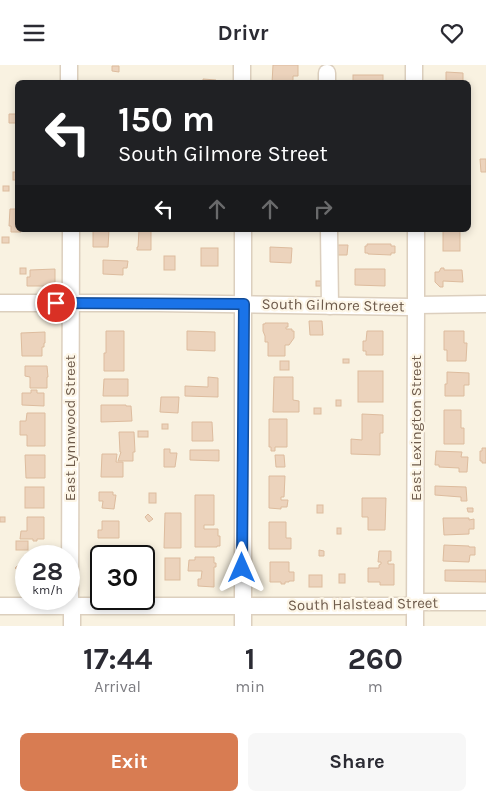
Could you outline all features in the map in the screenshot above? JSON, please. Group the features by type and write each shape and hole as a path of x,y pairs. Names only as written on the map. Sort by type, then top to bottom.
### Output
{"street":[{"path":"69,65 70,80"},
{"path":"242,65 242,80"},
{"path":"414,65 414,80"},
{"name":"East Lynnwood Street","path":"70,545 71,232"},
{"path":"242,626 243,232"},
{"path":"329,232 330,306"},
{"name":"East Lexington Street","path":"414,626 416,232"},
{"name":"South Gilmore Street","path":"0,303 411,307 416,305 486,304"},
{"name":"South Halstead Street","path":"80,607 405,606 424,602 486,602"},
{"name":"South Halstead Street","path":"0,606 15,606"},
{"name":"East Lynnwood Street","path":"72,610 72,626"}],"building":[{"path":"273,65 298,65 298,76 293,76 293,80 272,80"},
{"path":"112,66 119,66 119,72 112,71"},
{"path":"446,72 463,73 463,80 446,80"},
{"path":"353,75 383,75 383,80 353,80"},
{"path":"9,114 15,114 15,123 9,123"},
{"path":"480,159 486,159 486,172 481,172"},
{"path":"13,172 15,172 15,180 13,180"},
{"path":"3,186 9,186 9,191 3,191"},
{"path":"10,209 15,209 15,232 11,232 11,226 9,226"},
{"path":"93,232 109,232 108,247 93,247"},
{"path":"139,232 151,232 151,250 137,250"},
{"path":"443,232 460,232 460,251 443,251"},
{"path":"2,237 9,237 9,243 2,243"},
{"path":"367,244 391,244 391,246 395,246 395,253 391,253 391,255 368,254 365,253 365,246"},
{"path":"335,245 348,245 347,255 335,255"},
{"path":"270,247 292,248 291,263 270,262"},
{"path":"201,248 218,248 218,266 201,266"},
{"path":"164,256 175,256 175,270 164,270"},
{"path":"103,260 128,261 127,268 123,268 123,275 103,274"},
{"path":"20,268 26,268 26,274 20,274"},
{"path":"441,268 444,268 444,270 462,270 463,282 443,281 443,287 440,287 435,282 435,272 439,272"},
{"path":"55,269 55,286 27,286 27,277 30,277 30,270"},
{"path":"355,269 385,269 385,286 355,285"},
{"path":"316,281 321,281 321,286 316,286"},
{"path":"309,321 322,321 323,335 310,335"},
{"path":"288,323 286,329 294,331 294,338 289,345 285,345 285,356 268,356 268,342 265,342 263,331 263,324"},
{"path":"106,331 124,331 124,371 104,371"},
{"path":"187,331 215,332 215,351 187,350"},
{"path":"367,331 383,331 383,355 366,355 366,351 363,351 363,341 366,341"},
{"path":"444,331 464,331 464,343 467,343 466,361 447,361 447,350 444,350"},
{"path":"45,332 42,356 22,356 21,333"},
{"path":"343,359 349,359 349,363 343,363"},
{"path":"280,361 289,361 289,370 280,370"},
{"path":"25,366 47,366 47,388 30,388 30,377 25,376"},
{"path":"358,371 383,371 383,402 358,402"},
{"path":"447,372 469,373 469,385 464,385 464,396 445,396"},
{"path":"208,377 218,378 218,397 185,396 185,386 208,387"},
{"path":"274,377 293,377 293,400 299,401 299,412 273,412"},
{"path":"104,379 128,379 128,396 103,396"},
{"path":"31,390 37,390 37,393 44,393 44,406 22,405 22,393 31,393"},
{"path":"161,397 179,397 178,413 160,412"},
{"path":"336,400 341,400 341,406 336,406"},
{"path":"101,405 131,406 132,421 101,422"},
{"path":"314,408 321,408 321,414 314,414"},
{"path":"444,410 461,410 461,428 464,428 464,444 444,444"},
{"path":"27,413 45,413 45,446 27,446 27,435 20,435 20,421 26,421"},
{"path":"362,414 383,415 383,433 380,433 380,455 351,454 351,439 362,440"},
{"path":"269,419 287,419 287,447 275,447 275,451 271,451 271,447 269,447"},
{"path":"192,422 212,422 213,441 192,441"},
{"path":"162,424 168,424 168,429 162,429"},
{"path":"138,431 148,431 148,437 138,437"},
{"path":"119,432 134,432 135,452 133,452 133,461 118,461 121,452"},
{"path":"482,448 486,448 486,463 480,461 480,451 482,451"},
{"path":"164,449 170,449 170,453 177,453 175,467 164,467"},
{"path":"190,450 219,450 219,461 190,460"},
{"path":"436,451 462,452 461,457 468,457 467,472 459,472 459,468 435,465"},
{"path":"102,454 117,454 116,462 123,462 123,477 101,477"},
{"path":"25,455 45,455 45,478 26,478"},
{"path":"275,455 284,455 285,467 276,467"},
{"path":"269,476 285,476 284,497 281,497 281,500 288,500 287,507 281,507 281,509 269,508"},
{"path":"435,486 466,487 467,501 461,501 461,497 435,495"},
{"path":"25,487 44,487 44,508 25,508"},
{"path":"99,492 113,492 113,495 116,495 114,509 102,508 103,501 99,501"},
{"path":"149,493 156,493 156,503 149,503"},
{"path":"195,495 214,495 214,525 204,525 204,529 218,529 220,546 195,547"},
{"path":"362,498 386,498 385,530 368,530 368,517 362,517"},
{"path":"317,505 323,505 323,513 317,513"},
{"path":"467,508 473,508 473,512 468,512"},
{"path":"165,513 181,513 181,548 164,548"},
{"path":"148,514 153,519 149,522 145,517"},
{"path":"0,517 5,517 5,522 0,522"},
{"path":"27,517 44,517 44,539 33,541 33,539 20,539 21,531 27,531"},
{"path":"443,518 474,519 474,529 469,529 469,534 444,535"},
{"path":"102,521 119,521 119,538 98,538 98,530 102,530"},
{"path":"269,522 286,522 286,538 291,538 291,549 269,549"},
{"path":"337,528 341,528 341,534 337,534"},
{"path":"16,541 28,541 28,545 16,545"},
{"path":"444,545 475,547 475,555 470,555 469,562 443,561"},
{"path":"319,550 324,551 324,556 319,556"},
{"path":"379,551 391,551 391,561 388,561 388,564 394,564 394,585 380,585 380,582 368,582 368,568 379,568 381,564 381,562 378,562"},
{"path":"195,557 214,557 216,567 214,567 214,587 198,586 198,579 201,579 202,571 188,571 189,560 195,560"},
{"path":"165,558 180,558 180,580 165,580"},
{"path":"270,562 289,562 289,572 294,572 294,581 285,582 285,584 270,582"},
{"path":"445,570 486,570 486,582 445,581"},
{"path":"339,574 345,574 345,583 339,583"},
{"path":"309,575 322,575 322,587 309,587"}],"route":[{"path":"56,303 244,304 242,568"}]}
